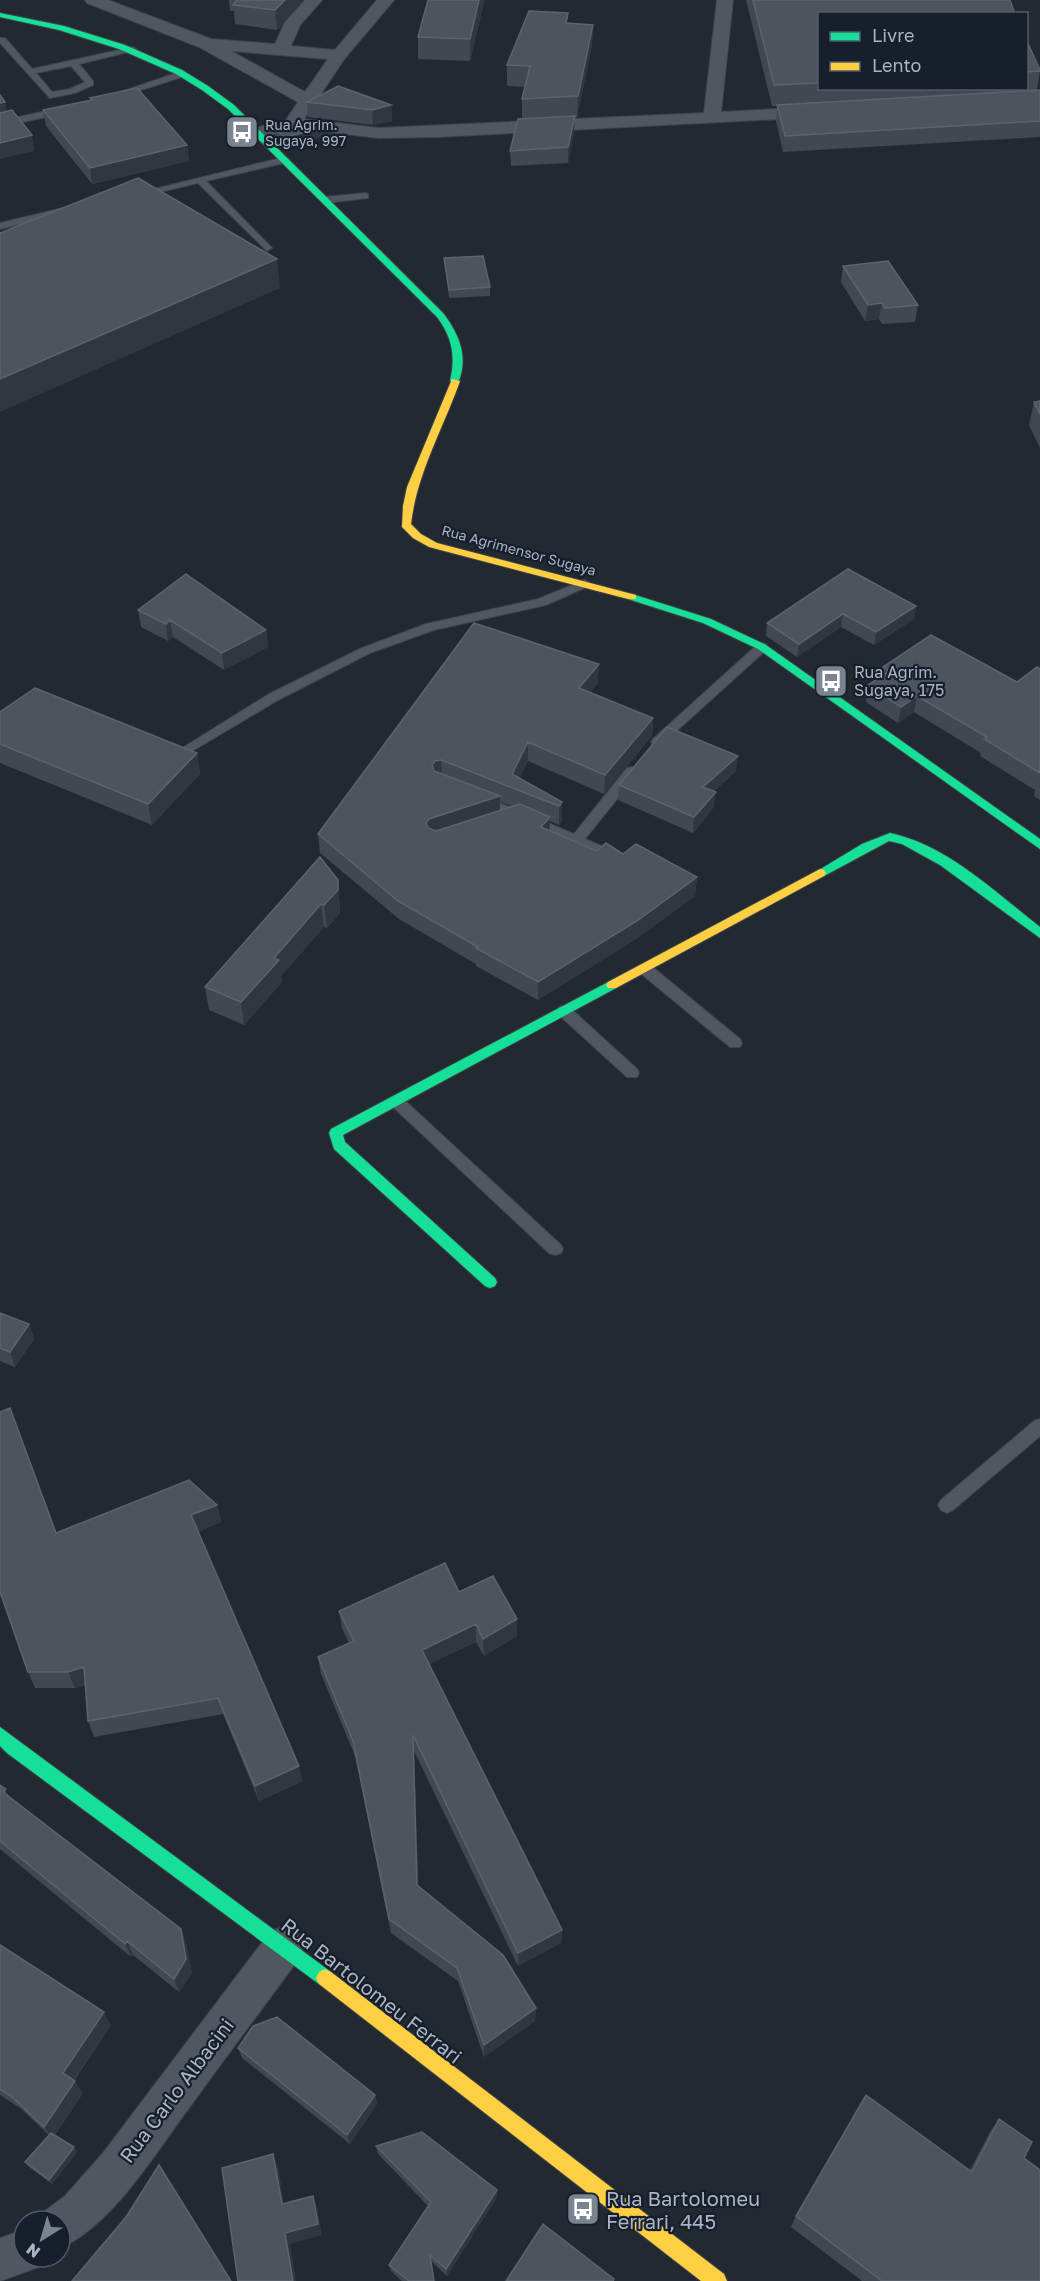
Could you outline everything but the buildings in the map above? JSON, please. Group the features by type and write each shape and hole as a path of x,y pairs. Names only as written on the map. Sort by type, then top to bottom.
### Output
{"main road":[{"name":"Rua Agrimensor Sugaya","path":"0,15 34,21 133,50 182,74 275,128 285,160 437,313 452,332 459,351 457,375 441,420 405,504 406,525 417,536 433,545 641,599 707,621 762,647 1040,845"},
{"path":"490,1282 339,1145 336,1133 888,837 913,842 936,856 1040,934"},
{"name":"Rua Bartolomeu Ferrari","path":"0,1735 13,1747 284,1946 717,2281"}],"street":[{"path":"93,0 205,43 307,100"},
{"path":"282,49 284,35 291,24 314,0"},
{"path":"275,128 307,100 339,55 386,0"},
{"path":"712,117 725,0"},
{"path":"205,43 339,55"},
{"path":"275,128 380,133 437,132 833,111"},
{"name":"Rua Carlo Albacini","path":"72,2217 118,2168 284,1946"}],"lane":[{"path":"2,40 50,95 90,82 73,63"},
{"path":"30,72 133,50"},
{"path":"107,98 182,74"},
{"path":"0,124 78,107"},
{"path":"133,195 285,160"},
{"path":"200,180 267,248"},
{"path":"325,200 365,196"},
{"path":"0,226 78,208"},
{"path":"185,750 341,662 381,644 431,627 544,601 585,584"},
{"path":"577,839 659,739 762,647"},
{"path":"471,796 577,839 621,860"},
{"path":"500,822 520,815"},
{"path":"644,968 735,1043"},
{"path":"564,1011 632,1073"},
{"path":"396,1101 555,1249"},
{"path":"948,1505 1040,1426"}],"traffic: fast":[{"path":"0,15 61,28 122,47 179,72 231,107 440,315 451,330 457,346 458,362 455,381"},
{"path":"632,597 707,621 762,647 1040,845"},
{"path":"820,873 890,837 905,840 966,877 1040,934"},
{"path":"490,1282 339,1145 336,1133 612,985"},
{"path":"0,1735 13,1747 325,1978"}],"traffic: slow":[{"path":"455,381 418,469 412,487 406,525 417,536 433,545 632,597"},
{"path":"612,985 820,873"},
{"path":"325,1978 717,2281"}],"place":[{"name":"Rua Agrim. Sugaya, 997","path":"242,132"},
{"name":"Rua Agrim. Sugaya, 175","path":"831,681"},
{"name":"Rua Bartolomeu Ferrari, 445","path":"583,2209"}]}
